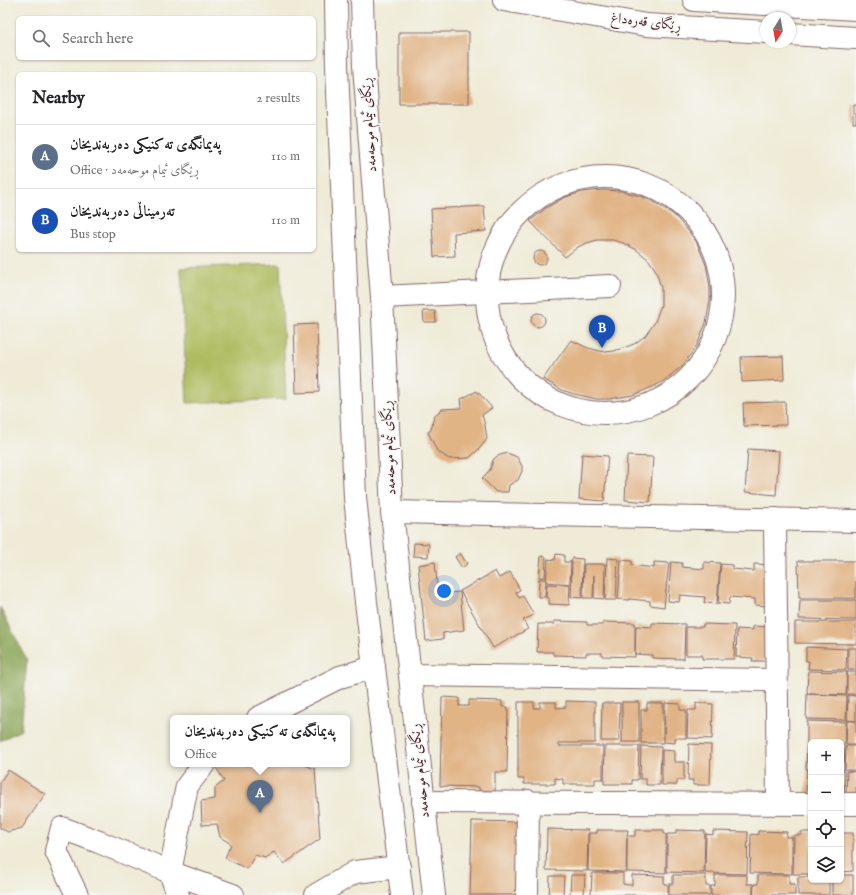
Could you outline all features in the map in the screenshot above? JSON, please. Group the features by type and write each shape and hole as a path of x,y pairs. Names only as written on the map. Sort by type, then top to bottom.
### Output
{"main road":[{"name":"ڕێگای ئیمام موحەمەد","path":"336,0 337,67 355,497 359,542 402,895"},
{"name":"ڕێگای ئیمام موحەمەد","path":"362,0 364,66 382,297 392,512 434,895"},
{"name":"ڕێگای قەرەداغ","path":"504,0 646,25 760,32"},
{"path":"694,0 856,9"},
{"path":"796,34 856,38"},
{"path":"337,67 364,66"},
{"path":"609,178 637,182 651,188 678,203 689,213 707,238 714,251 719,265 723,296 719,326 714,340 703,360 689,378 665,397 651,403 622,412 607,413 576,410 562,405 538,393 518,375 503,354 492,330 486,291 490,265 500,240 524,209 545,194 570,183 589,179 609,178"},
{"path":"382,297 610,286"},
{"path":"392,512 856,521"},
{"path":"774,519 778,803"},
{"path":"264,715 340,677 374,667"},
{"path":"410,675 776,680"},
{"path":"178,895 170,872 187,786 202,767"},
{"path":"407,778 415,780 423,798 418,814 403,816 396,812 390,798 394,784 407,778"},
{"path":"423,798 528,802 808,804"},
{"path":"527,895 528,802"},
{"path":"844,804 856,804"},
{"path":"77,895 56,850 62,828 170,872 233,895"},
{"path":"316,895 355,872 399,867"}],"green space":[{"path":"280,264 286,399 187,403 181,268"},
{"path":"0,607 27,660 21,730 0,741"}],"building":[{"path":"399,32 469,32 469,104 399,104"},
{"path":"853,105 856,105 856,123 853,123"},
{"path":"602,190 622,191 643,197 674,215 697,243 706,265 710,288 710,300 706,323 697,345 683,365 655,386 633,395 609,399 597,399 574,394 562,390 543,379 571,340 588,348 605,352 614,351 634,344 645,336 655,322 661,305 661,288 656,271 649,260 637,250 613,240 597,240 587,243 578,247 565,257 530,221 546,208 563,198 582,192"},
{"path":"484,206 486,231 454,233 455,256 434,257 431,209"},
{"path":"540,251 545,253 547,258 545,263 540,265 535,263 533,258 535,253"},
{"path":"423,311 435,311 436,322 424,322"},
{"path":"538,313 543,315 545,320 543,325 538,327 533,325 531,320 533,315"},
{"path":"317,324 319,392 296,393 294,325"},
{"path":"783,356 784,380 742,382 741,357"},
{"path":"477,391 492,408 482,415 487,439 469,458 449,459 437,451 428,432 431,430 434,416 442,409 462,408 461,399"},
{"path":"785,402 786,425 744,426 743,403"},
{"path":"748,449 779,451 776,495 745,492"},
{"path":"507,453 517,457 522,466 522,471 518,480 509,485 508,492 496,492 482,478 490,470 493,460 497,456"},
{"path":"582,454 608,456 604,501 579,499"},
{"path":"627,456 653,457 650,502 625,500"},
{"path":"414,543 429,544 428,557 413,556"},
{"path":"460,553 467,564 462,568 455,557"},
{"path":"556,554 564,555 564,562 571,562 570,584 546,582 548,559 555,560"},
{"path":"541,556 546,557 545,577 539,577"},
{"path":"572,558 583,559 582,598 571,597"},
{"path":"607,558 618,559 616,600 605,600"},
{"path":"621,560 632,561 632,565 654,568 654,562 669,563 664,607 650,605 650,601 618,599"},
{"path":"798,561 856,561 856,598 799,598"},
{"path":"435,562 438,594 460,592 464,630 443,633 443,639 426,641 418,565"},
{"path":"671,562 682,563 682,567 704,569 704,562 720,563 717,604 704,603 705,597 680,595 679,602 668,601"},
{"path":"584,564 605,564 604,599 594,598 594,575 593,598 583,598"},
{"path":"721,564 732,565 732,569 754,571 754,564 771,565 768,606 755,605 755,599 730,597 729,604 718,603"},
{"path":"495,571 499,578 510,572 520,590 516,592 519,598 523,596 534,615 523,620 528,629 493,648 460,591"},
{"path":"539,579 546,579 545,597 538,597"},
{"path":"547,584 570,585 569,605 549,604 549,598 546,598"},
{"path":"800,600 856,600 856,620 799,619"},
{"path":"554,621 587,622 587,625 603,625 603,622 635,623 635,657 602,656 602,653 586,653 586,656 553,655 553,652 537,652 538,624 554,624"},
{"path":"795,622 856,622 856,644 795,643"},
{"path":"652,623 685,624 684,659 652,658 652,655 635,654 636,626 652,627"},
{"path":"703,624 735,625 734,659 702,659 702,655 686,655 686,627 703,627"},
{"path":"753,626 769,627 768,661 752,661 753,658 736,657 737,629 753,630"},
{"path":"806,647 847,649 846,670 808,669 809,661 806,661"},
{"path":"848,648 856,648 856,670 848,670"},
{"path":"808,671 847,672 846,695 807,694"},
{"path":"847,672 856,672 856,694 847,694"},
{"path":"807,694 847,696 846,720 806,719"},
{"path":"848,695 856,696 856,721 847,720"},
{"path":"442,697 459,698 459,706 469,706 469,700 502,701 502,707 508,707 507,772 495,772 495,791 479,791 479,787 440,786"},
{"path":"566,701 595,702 595,743 559,743 559,746 603,746 603,779 595,779 595,784 563,784 563,779 555,778 555,784 524,784 524,779 518,779 518,702 534,702 534,708 540,708 540,702 556,702 556,708 566,707"},
{"path":"622,702 639,702 639,742 622,742"},
{"path":"602,703 620,703 619,741 601,741"},
{"path":"647,703 663,703 663,743 641,743 641,710 647,710"},
{"path":"665,703 680,704 680,710 686,710 686,738 675,738 675,743 664,742"},
{"path":"696,703 713,704 712,739 687,738 688,710 696,710"},
{"path":"807,721 846,722 845,744 844,739 808,739 807,743"},
{"path":"847,721 856,721 856,745 846,745"},
{"path":"689,744 711,745 710,785 693,785 693,780 688,780"},
{"path":"807,745 808,745 808,769 806,769"},
{"path":"605,746 639,746 638,780 632,780 632,784 604,784"},
{"path":"641,746 661,747 660,785 646,785 646,779 640,779"},
{"path":"844,746 845,746 844,770"},
{"path":"846,746 856,746 856,770 845,770"},
{"path":"662,750 674,751 674,762 684,762 684,780 677,780 677,785 662,785"},
{"path":"216,767 310,767 315,769 320,839 284,864 274,852 265,858 255,855 247,869 225,858 231,844 220,837 217,824 202,825 201,801 215,799 215,788 224,781"},
{"path":"8,770 45,794 22,828 8,832 0,828 0,782"},
{"path":"807,770 808,794 806,794"},
{"path":"847,771 856,772 856,794 846,794"},
{"path":"844,772 845,772 844,795"},
{"path":"472,821 520,822 519,895 470,895"},
{"path":"547,829 588,830 587,871 546,870"},
{"path":"597,830 628,830 627,836 635,836 635,830 664,830 664,834 666,834 666,873 627,872 627,838 626,872 588,871 589,833 597,833"},
{"path":"676,830 705,831 704,873 667,872 667,834 676,834"},
{"path":"713,831 748,832 747,874 705,873 706,834 713,835"},
{"path":"758,831 787,832 786,837 792,837 792,874 750,873 751,834 758,835"},
{"path":"801,832 808,832 808,874 793,874 794,835 801,835"},
{"path":"844,833 853,833 853,871 844,872"},
{"path":"592,873 623,873 623,884 628,885 632,885 632,875 664,876 664,884 668,884 668,895 591,895"},
{"path":"571,875 585,875 584,895 570,895"},
{"path":"673,875 706,875 706,886 710,886 710,895 669,895 669,884 673,884"},
{"path":"715,875 747,875 747,884 753,884 753,895 711,895 711,886 715,886"},
{"path":"758,875 789,875 789,884 795,884 795,895 753,895 754,884 758,884"},
{"path":"844,875 853,875 853,895 832,895 832,883 844,883"},
{"path":"550,876 564,876 563,895 549,895"},
{"path":"798,877 808,877 808,883 829,883 829,895 798,895"}],"place":[{"name":"تەرمیناڵی دەربەندیخان","path":"602,348"},
{"name":"په‌یمانگه‌ى ته‌كنیكى ده‌ربه‌ندیخان","path":"260,813"}]}
